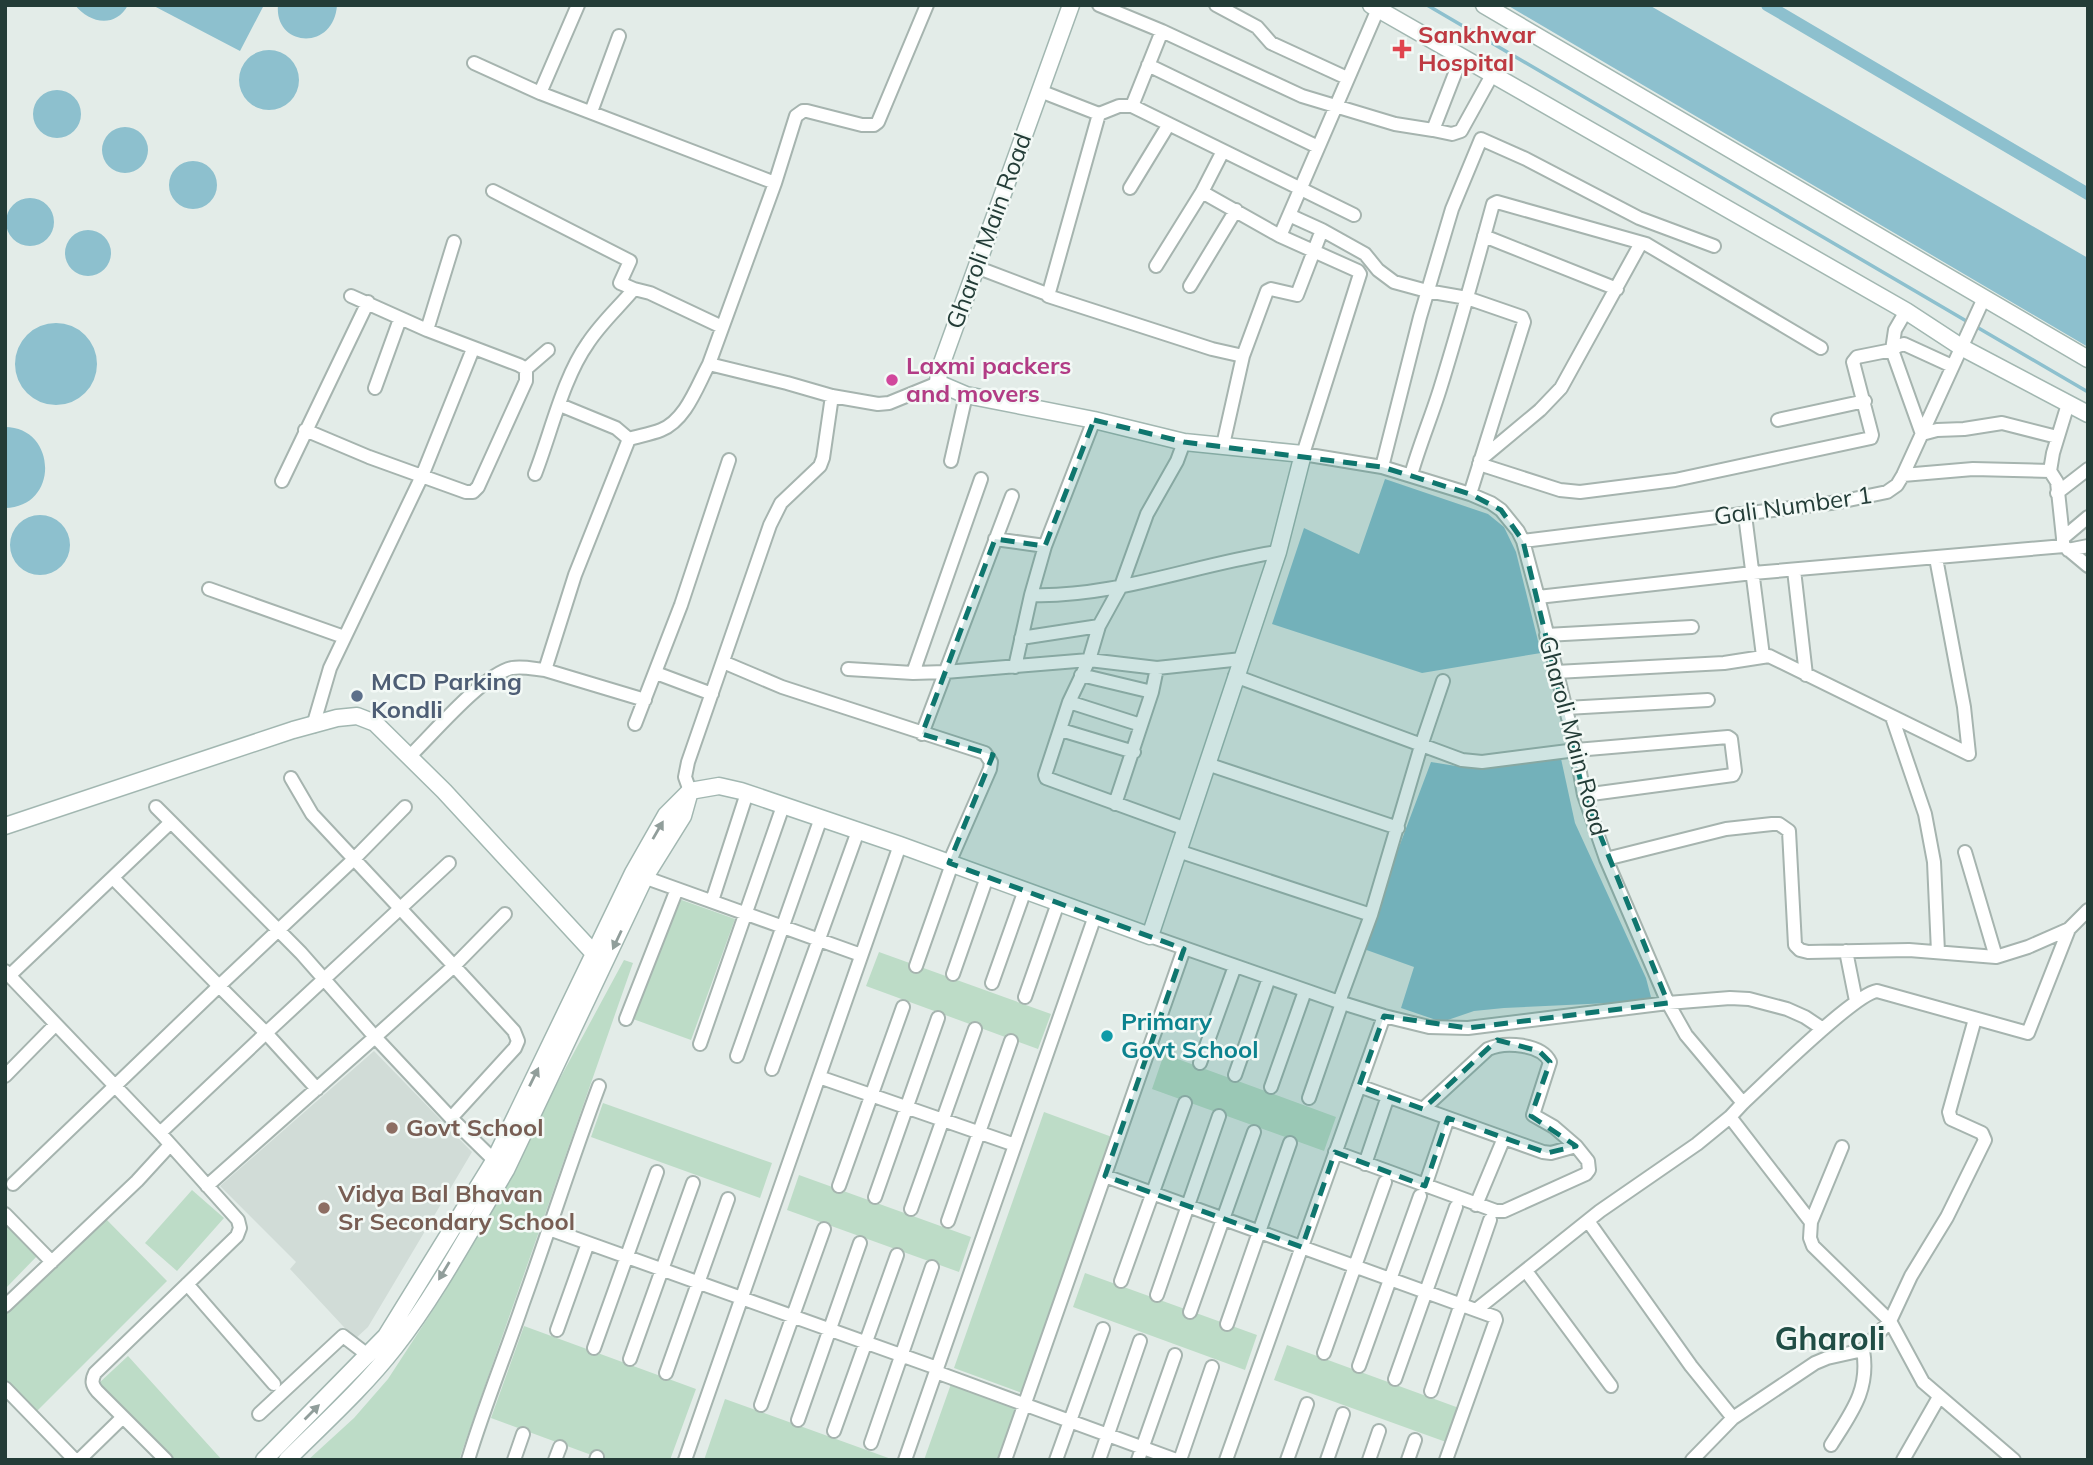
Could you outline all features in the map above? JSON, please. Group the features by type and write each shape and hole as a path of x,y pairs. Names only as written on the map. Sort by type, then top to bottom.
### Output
{"street":[{"path":"540,93 578,5"},
{"path":"629,439 673,424 709,364 799,113 807,111 862,125 874,125 878,122 926,5"},
{"name":"Gharoli Main Road","path":"1071,5 939,371 938,383 966,395 1094,420 1184,442 1303,454 1382,467 1470,494 1501,510 1523,541 1566,708 1584,795 1606,859 1668,1003 1686,1035 1743,1103"},
{"path":"1099,5 1303,96 1334,107 1395,124 1451,134 1461,131 1526,159 1639,218 1714,246"},
{"path":"1216,5 1257,27 1272,43 1347,78"},
{"path":"1484,5 1982,302 2088,359"},
{"path":"1280,236 1374,7 2088,414"},
{"path":"1132,106 1162,31"},
{"path":"591,112 619,36"},
{"path":"1433,130 1461,58"},
{"path":"474,63 540,93 775,183"},
{"path":"1148,65 1318,147"},
{"path":"1461,131 1492,75"},
{"path":"1040,91 1099,114 1119,106 1132,106 1354,215"},
{"path":"1047,294 1099,114"},
{"path":"1130,188 1169,124"},
{"path":"1382,467 1451,209 1481,139"},
{"path":"1156,266 1202,192 1223,151"},
{"path":"494,191 630,261 620,283 650,293 722,327"},
{"path":"1150,936 1278,552 1303,454 1360,274 1280,236 1202,192"},
{"path":"1411,475 1467,298 1493,204 1501,202 1641,243 1821,348"},
{"path":"1190,286 1236,211"},
{"path":"1289,215 1364,254 1378,270 1394,282 1467,298 1522,317 1524,322 1470,494"},
{"path":"1223,445 1243,356 1267,291 1271,289 1297,295 1322,230"},
{"path":"1484,236 1617,289"},
{"path":"427,330 454,242"},
{"path":"1479,463 1561,388 1641,243"},
{"path":"976,267 1047,294 1050,298 1212,349 1243,356"},
{"path":"536,474 564,391 587,344 634,289"},
{"path":"351,296 400,319 526,369"},
{"path":"282,481 368,302"},
{"name":"Gali Number 1","path":"1523,541 1745,515 1839,502 1886,492 1897,485 1903,475 1982,302"},
{"path":"1906,312 1895,330 1892,351 1922,434 2002,423 2057,437"},
{"path":"375,388 400,319"},
{"path":"1479,463 1570,492 1675,480 1871,438 1854,359 1892,351 1898,345 1904,344 1952,366"},
{"path":"313,726 327,676 422,476 473,349"},
{"path":"306,430 422,476 472,492 478,487 526,381 526,369 548,350"},
{"path":"709,364 831,396 883,404 938,383"},
{"path":"951,461 966,395"},
{"path":"287,1460 394,1349 411,1327 500,1165 639,875 682,816 690,791 685,777 688,762 774,513 820,466 831,396"},
{"path":"1778,421 1865,401"},
{"path":"2068,404 2050,471 2057,482 2065,545 2088,566"},
{"path":"560,405 616,428 629,439"},
{"path":"1015,667 1045,546 1094,420"},
{"path":"545,670 575,575 629,439"},
{"path":"1184,442 1177,461 1147,514 1121,586 1099,626 1089,660 1069,702 1045,775 1046,778 1186,829"},
{"path":"635,724 656,673 729,460"},
{"path":"1903,475 1973,469 2050,471"},
{"path":"2057,493 2088,469"},
{"path":"913,673 981,479"},
{"path":"922,734 1012,496"},
{"path":"1745,515 1763,656"},
{"path":"2065,545 2088,517"},
{"path":"995,539 1045,546"},
{"path":"1538,597 1754,573 2065,545 2088,546"},
{"path":"1031,595 1121,586 1278,552"},
{"path":"1556,671 1724,663 1763,656 1776,658 1892,718 1966,754 1970,753 1936,558"},
{"path":"1794,570 1807,675"},
{"path":"209,589 344,637"},
{"path":"1021,638 1099,626"},
{"path":"1546,635 1692,627"},
{"path":"848,669 945,672 1089,660 1157,668 1242,659"},
{"path":"723,662 782,687 985,753 991,762 951,864 916,966"},
{"path":"409,757 490,678 510,669 519,667 545,670 645,700"},
{"path":"1115,804 1134,752 1157,668"},
{"path":"656,673 712,694"},
{"path":"1081,675 1152,692"},
{"path":"1236,676 1462,760 1482,762 1576,750 1728,737 1731,739 1735,771 1733,775 1584,795"},
{"path":"1308,1098 1371,915 1443,681"},
{"path":"1566,708 1708,700"},
{"path":"1069,702 1142,725"},
{"path":"5,826 337,718 356,716 375,723 444,791 599,960"},
{"path":"1892,718 1925,814 1934,862 1938,952"},
{"path":"1060,730 1134,752"},
{"path":"1207,764 1398,828"},
{"path":"291,778 312,814 514,1031 518,1041 515,1048 451,1118"},
{"path":"690,791 719,786 747,793 900,845 1305,991 1429,1027 1468,1028 1730,998 1749,999 1787,1009 1824,1030"},
{"path":"712,901 747,793"},
{"path":"700,1044 783,806"},
{"path":"156,807 277,929 451,1118 500,1165"},
{"path":"13,1184 277,929 353,860 405,807"},
{"path":"737,1056 821,818"},
{"path":"166,1460 97,1391 92,1378 237,1236 240,1228 238,1220 160,1133 7,974 172,822"},
{"path":"1606,859 1726,828 1779,824 1789,831 1795,946 1808,952 1938,952 1996,957 2028,947 2069,929 2088,910"},
{"path":"772,1069 858,831"},
{"path":"685,1460 900,845"},
{"path":"1178,851 1371,915"},
{"path":"1965,852 1996,957"},
{"path":"160,1133 449,863"},
{"path":"639,875 861,956"},
{"path":"953,974 988,877"},
{"path":"113,878 266,1033 317,1089"},
{"path":"626,1019 677,889"},
{"path":"992,984 1025,890"},
{"path":"1025,997 1058,903"},
{"path":"207,1186 454,966 505,914"},
{"path":"905,1460 1095,916"},
{"path":"1476,1310 1588,1221 1730,1118 1743,1103 1866,994 1877,991 2026,1034 2069,929"},
{"path":"1005,1460 1185,948"},
{"path":"1846,951 1856,1001"},
{"path":"1200,1063 1235,966"},
{"path":"1235,1075 1269,978"},
{"path":"1271,1087 1305,991"},
{"path":"839,1186 903,1007"},
{"path":"1226,1460 1384,1016"},
{"path":"876,1197 938,1018"},
{"path":"1692,1460 1733,1418 1815,1363 1827,1357 1863,1350 1890,1321 1911,1276 1947,1217 1985,1140 1982,1133 1951,1119 1949,1112 1975,1019"},
{"path":"5,1076 55,1025"},
{"path":"911,1209 975,1029"},
{"path":"948,1222 1011,1041"},
{"path":"1335,1153 1422,1191 1504,1211 1586,1174 1589,1170 1588,1161 1576,1146 1554,1127 1533,1115 1550,1059 1539,1051 1512,1044 1488,1049 1423,1109"},
{"path":"819,1077 1015,1144"},
{"path":"468,1460 599,1086"},
{"path":"1359,1086 1547,1153 1576,1146"},
{"path":"1365,1164 1388,1096"},
{"path":"1121,1282 1185,1103"},
{"path":"1157,1295 1219,1116"},
{"path":"1359,1366 1448,1118"},
{"path":"1730,1118 1811,1222"},
{"path":"1190,1312 1254,1132"},
{"path":"1476,1205 1504,1138"},
{"path":"1227,1324 1290,1143"},
{"path":"5,1307 137,1181 170,1144"},
{"path":"1842,1147 1811,1222 1810,1238 1813,1246 1890,1321 1923,1382 2012,1459"},
{"path":"264,1460 386,1336 500,1165"},
{"path":"594,1348 657,1172"},
{"path":"1105,1176 1493,1316 1496,1320 1446,1460"},
{"path":"1324,1353 1385,1182"},
{"path":"630,1359 693,1184"},
{"path":"666,1373 728,1199"},
{"path":"1395,1380 1456,1207"},
{"path":"5,1214 52,1262"},
{"path":"1431,1391 1490,1220"},
{"path":"1588,1221 1691,1366 1733,1418"},
{"path":"761,1405 824,1228"},
{"path":"549,1229 901,1356 1108,1435 1140,1454 1178,1460 1212,1367"},
{"path":"557,1330 588,1243"},
{"path":"798,1420 860,1243"},
{"path":"834,1431 897,1255"},
{"path":"871,1443 932,1266"},
{"path":"1526,1271 1611,1386"},
{"path":"187,1284 274,1384"},
{"path":"1056,1460 1103,1329"},
{"path":"259,1414 343,1336 369,1356"},
{"path":"1099,1460 1140,1341"},
{"path":"1831,1445 1859,1399 1866,1367 1863,1350"},
{"path":"1140,1454 1175,1355"},
{"path":"5,1388 77,1460 123,1417"},
{"path":"1903,1460 1940,1397"},
{"path":"1287,1460 1307,1404"},
{"path":"1327,1460 1343,1414"},
{"path":"1368,1460 1379,1431"},
{"path":"514,1460 523,1434"},
{"path":"1408,1460 1415,1440"},
{"path":"555,1460 560,1447"}],"highlighted area":[{"path":"1094,420 1184,442 1382,467 1470,494 1501,510 1523,541 1584,795 1668,1003 1468,1028 1384,1016 1359,1086 1423,1109 1497,1040 1539,1051 1550,1062 1531,1116 1576,1146 1547,1153 1448,1118 1425,1186 1335,1152 1302,1247 1105,1176 1184,949 949,863 993,755 922,734 995,539 1045,546"}],"shaded area":[{"name":"Vidya Bal Bhavan Sr Secondary School","path":"374,1051 472,1152 368,1327 355,1339 290,1269 296,1262 220,1186"}],"green space":[{"path":"676,898 735,919 691,1040 633,1019"},
{"path":"879,952 1051,1014 1038,1049 866,986"},
{"path":"624,960 633,963 459,1460 308,1460 354,1418 388,1379 444,1293"},
{"path":"1164,1054 1336,1117 1324,1151 1152,1089"},
{"path":"603,1103 772,1163 760,1198 591,1137"},
{"path":"1044,1112 1112,1137 1022,1393 954,1368"},
{"path":"799,1175 971,1237 959,1272 787,1210"},
{"path":"192,1190 224,1218 177,1271 145,1243"},
{"path":"104,1217 167,1281 35,1413 5,1383 5,1315"},
{"path":"5,1218 40,1253 5,1289"},
{"path":"1085,1273 1257,1335 1245,1370 1073,1307"},
{"path":"524,1326 696,1389 670,1460 605,1460 491,1418"},
{"path":"1287,1345 1459,1408 1446,1442 1274,1380"},
{"path":"128,1356 222,1460 170,1460 99,1383"},
{"path":"951,1384 1016,1408 997,1460 924,1460"},
{"path":"725,1399 894,1460 704,1460"}],"water":[{"path":"75,5 128,5 116,18 102,21 87,16"},
{"path":"152,5 264,5 240,51"},
{"path":"278,5 337,5 333,20 326,31 316,37 305,38 294,36 285,29 279,19"},
{"path":"1507,5 1649,5 2088,258 2088,347"},
{"path":"269,50 286,55 294,63 299,80 294,97 286,105 269,110 252,105 244,97 239,80 244,63 252,55"},
{"path":"57,90 74,97 81,114 74,131 57,138 40,131 33,114 40,97"},
{"path":"125,127 142,133 148,150 142,167 125,173 108,167 102,150 108,133"},
{"path":"193,161 210,168 217,185 210,202 193,209 176,202 169,185 176,168"},
{"path":"30,198 47,205 54,222 47,239 30,246 13,239 6,222 13,205"},
{"path":"88,230 105,236 111,253 105,270 88,276 71,270 65,253 71,236"},
{"path":"56,323 72,326 85,335 94,348 97,364 94,380 85,393 72,402 56,405 40,402 27,393 18,380 15,364 18,348 27,335 40,326"},
{"path":"5,427 22,430 35,440 42,452 45,467 43,482 36,495 23,504 5,508"},
{"path":"1385,479 1488,514 1504,527 1516,552 1541,653 1422,673 1272,624 1304,528 1359,554"},
{"path":"40,515 57,520 65,528 70,545 65,562 57,570 40,575 23,570 15,562 10,545 15,528 23,520"},
{"path":"1560,754 1575,823 1646,978 1652,1001 1474,1011 1442,1022 1401,1008 1414,967 1361,948 1431,762 1475,769"}],"waterway":[{"path":"1427,5 1968,322"},
{"path":"1767,5 2088,194"},
{"path":"1975,326 2088,392"}],"place":[{"name":"Sankhwar Hospital","path":"1402,49"},
{"name":"Laxmi packers and movers","path":"892,380"},
{"name":"MCD Parking Kondli","path":"357,696"},
{"name":"Primary Govt School","path":"1107,1036"},
{"name":"Govt School","path":"392,1128"},
{"name":"Vidya Bal Bhavan Sr Secondary School","path":"324,1208"}],"district":[{"name":"Gharoli","path":"1830,1339"}]}
